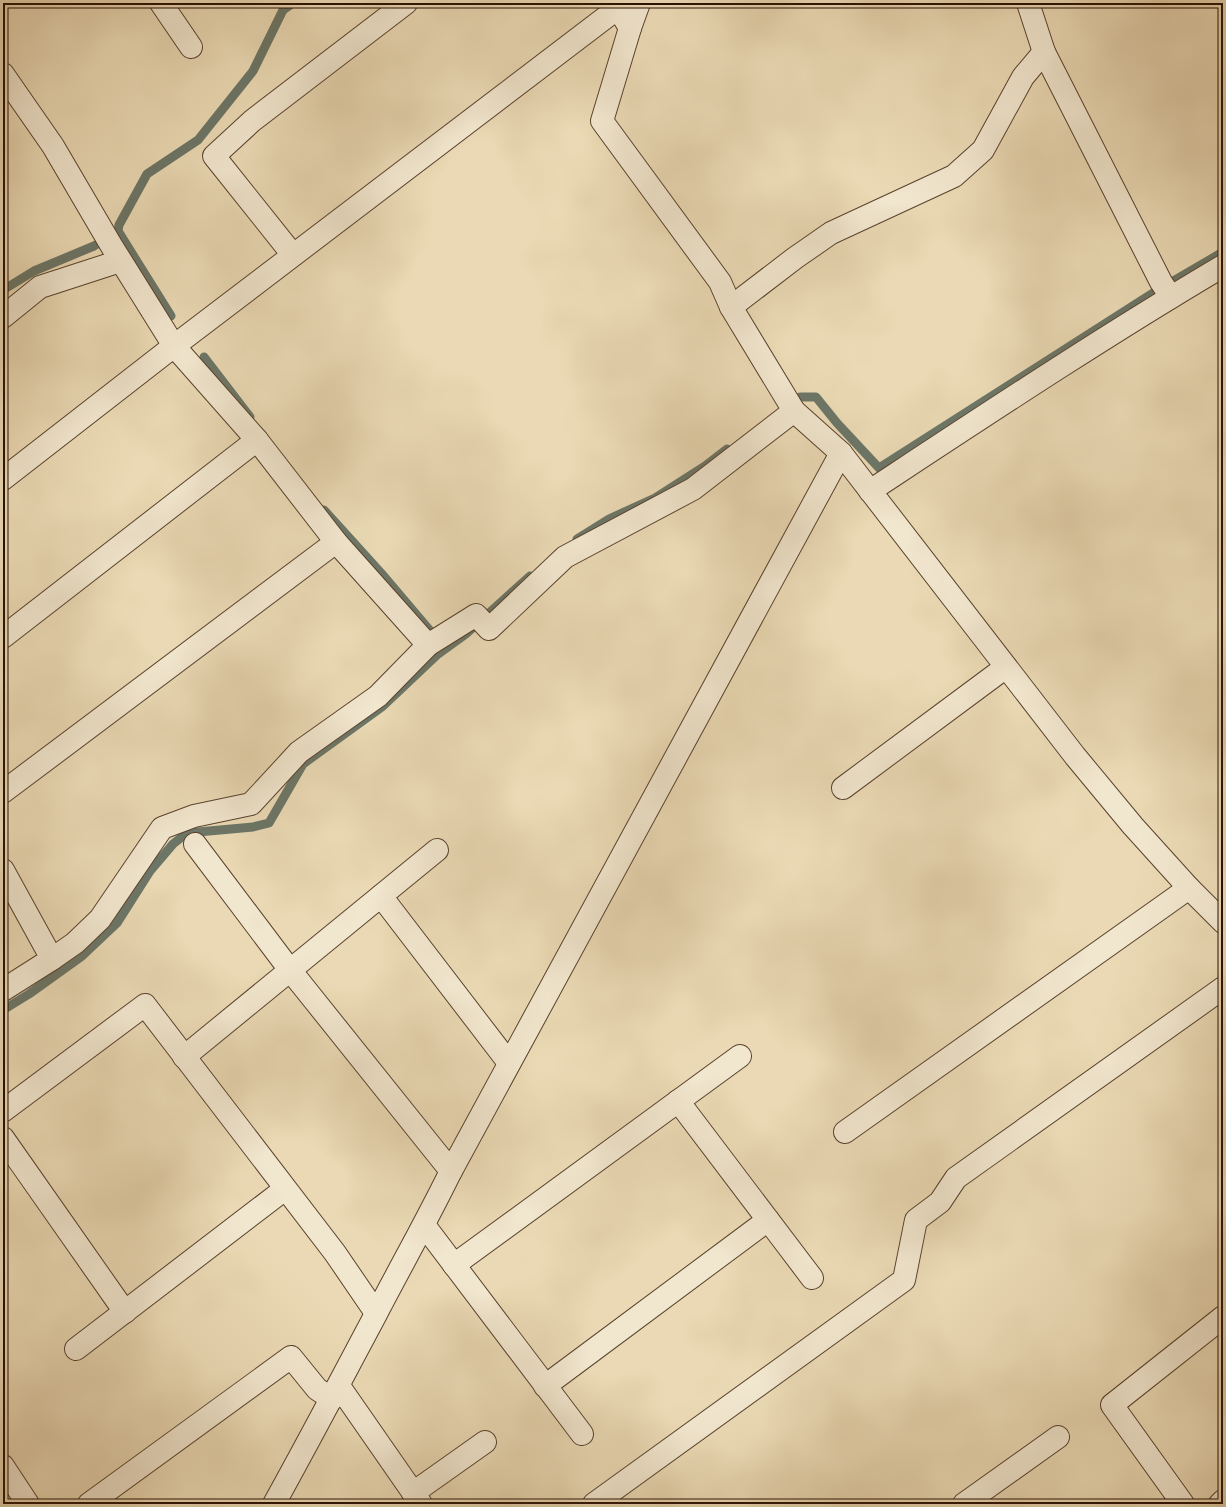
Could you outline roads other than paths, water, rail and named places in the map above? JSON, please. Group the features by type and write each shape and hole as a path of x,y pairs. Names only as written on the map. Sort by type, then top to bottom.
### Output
{"street":[{"path":"161,3 191,47"},
{"path":"293,256 214,156 252,121 406,3"},
{"path":"639,3 602,121 720,282 732,307 791,405 841,453 1006,667 1128,820 1189,888 1223,922"},
{"path":"1028,3 1044,52 1166,291"},
{"path":"3,479 615,6 630,28"},
{"path":"732,307 795,258 831,233 954,176 983,150 1023,77 1044,52"},
{"path":"3,74 53,146 111,246 174,346 257,440 336,542 434,641"},
{"path":"3,317 40,287 111,246"},
{"path":"870,491 1166,291 1223,266"},
{"path":"3,990 52,959 75,942 100,919 162,828 194,816 251,804 299,752 378,696 434,641 476,615 488,629 565,557 693,489 791,405"},
{"path":"3,637 257,440"},
{"path":"274,1504 509,1063 841,453"},
{"path":"3,792 336,542"},
{"path":"842,788 1006,667"},
{"path":"195,844 290,970 451,1172"},
{"path":"184,1057 437,850"},
{"path":"3,870 52,959"},
{"path":"844,1132 1189,888"},
{"path":"381,896 509,1063"},
{"path":"594,1504 904,1280 916,1220 940,1202 956,1178 1223,988"},
{"path":"3,1111 145,1006 335,1253 376,1313"},
{"path":"454,1265 740,1056"},
{"path":"678,1101 812,1278"},
{"path":"3,1138 125,1312"},
{"path":"76,1349 285,1189"},
{"path":"546,1386 768,1220"},
{"path":"424,1225 582,1434"},
{"path":"1183,1504 1112,1405 1223,1317"},
{"path":"89,1504 291,1358 317,1389 335,1392 417,1498 485,1442"},
{"path":"964,1504 1058,1437"},
{"path":"3,1466 28,1504"},
{"path":"1220,1504 1223,1501"}],"waterway":[{"path":"171,316 118,231 119,225 147,174 198,140 253,71 283,10 293,3"},
{"path":"3,290 34,271 94,246 107,238"},
{"path":"789,404 800,397 816,397 837,423 879,468 1153,293 1223,252"},
{"path":"204,357 250,417"},
{"path":"577,539 609,519 655,498 705,466 727,449"},
{"path":"324,510 381,573 437,639"},
{"path":"3,1010 29,994 82,956 117,923 150,871 173,844 187,833 253,827 269,823 303,764 383,706 438,654 467,633 530,576"}]}
